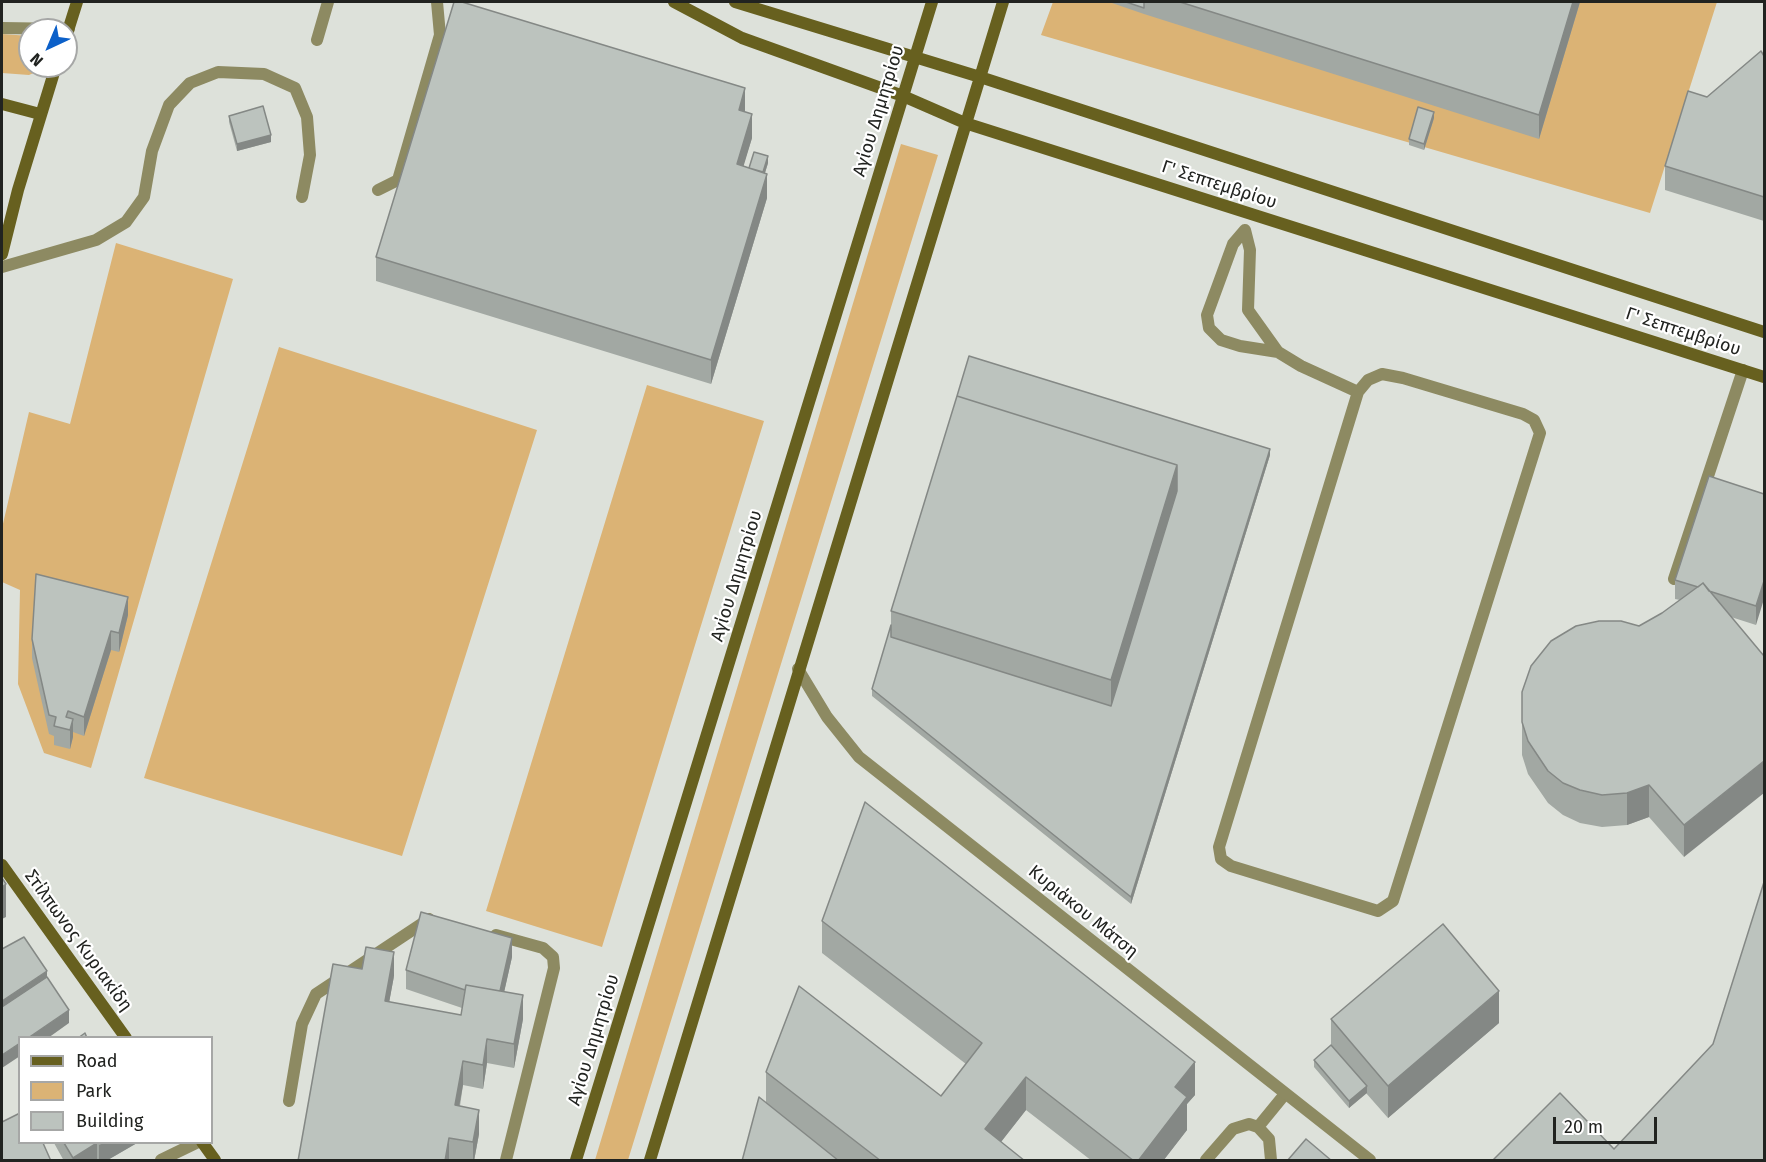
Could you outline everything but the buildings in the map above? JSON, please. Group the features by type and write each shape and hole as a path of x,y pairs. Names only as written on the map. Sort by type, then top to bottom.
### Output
{"main road":[{"path":"72,18 77,2"},
{"name":"Γ' Σεπτεμβρίου","path":"674,2 742,38 903,96 965,123 1764,376"},
{"name":"Γ' Σεπτεμβρίου","path":"735,2 980,78 1764,332"},
{"name":"Αγίου Δημητρίου","path":"576,1161 932,2"},
{"path":"650,1161 1003,2"},
{"path":"2,255 52,78"},
{"path":"2,104 40,114"},
{"name":"Στίλπωνος Κυριακίδη","path":"2,866 125,1036"},
{"path":"201,1144 215,1161"}],"street":[{"path":"317,40 328,2"},
{"path":"378,190 398,180 440,35 437,2"},
{"path":"2,28 18,29"},
{"path":"2,267 96,240 126,222 144,197 152,151 169,105 190,83 218,72 264,74 295,88 307,117 310,155 302,197"},
{"path":"1251,214 1245,230 1233,244 1207,315 1209,328 1221,340 1240,346 1278,352 1301,366 1358,393"},
{"path":"1245,230 1250,250 1248,310 1278,352"},
{"path":"1674,579 1743,370"},
{"path":"1382,374 1403,378 1523,414 1534,420 1540,432 1393,900 1378,910 1231,866 1221,859 1219,847 1358,393 1368,380 1382,374"},
{"name":"Κυριάκου Μάτση","path":"798,669 826,717 859,757 1370,1161"},
{"path":"289,1101 302,1023 316,994 429,919 438,921"},
{"path":"487,933 543,948 553,957 554,968 506,1161"},
{"path":"1258,1128 1285,1094"},
{"path":"1206,1161 1233,1129 1249,1124 1258,1128 1269,1139 1271,1161"},
{"path":"160,1161 198,1144"}],"green space":[{"path":"1053,2 1717,2 1650,213 1041,35"},
{"path":"2,34 18,35 18,74 2,73"},
{"path":"901,144 938,155 628,1160 595,1160"},
{"path":"116,243 233,279 91,768 44,753 18,684 20,590 2,582 2,528 29,412 70,424"},
{"path":"279,347 537,430 402,856 144,778"},
{"path":"647,385 764,421 602,947 486,911"}]}
